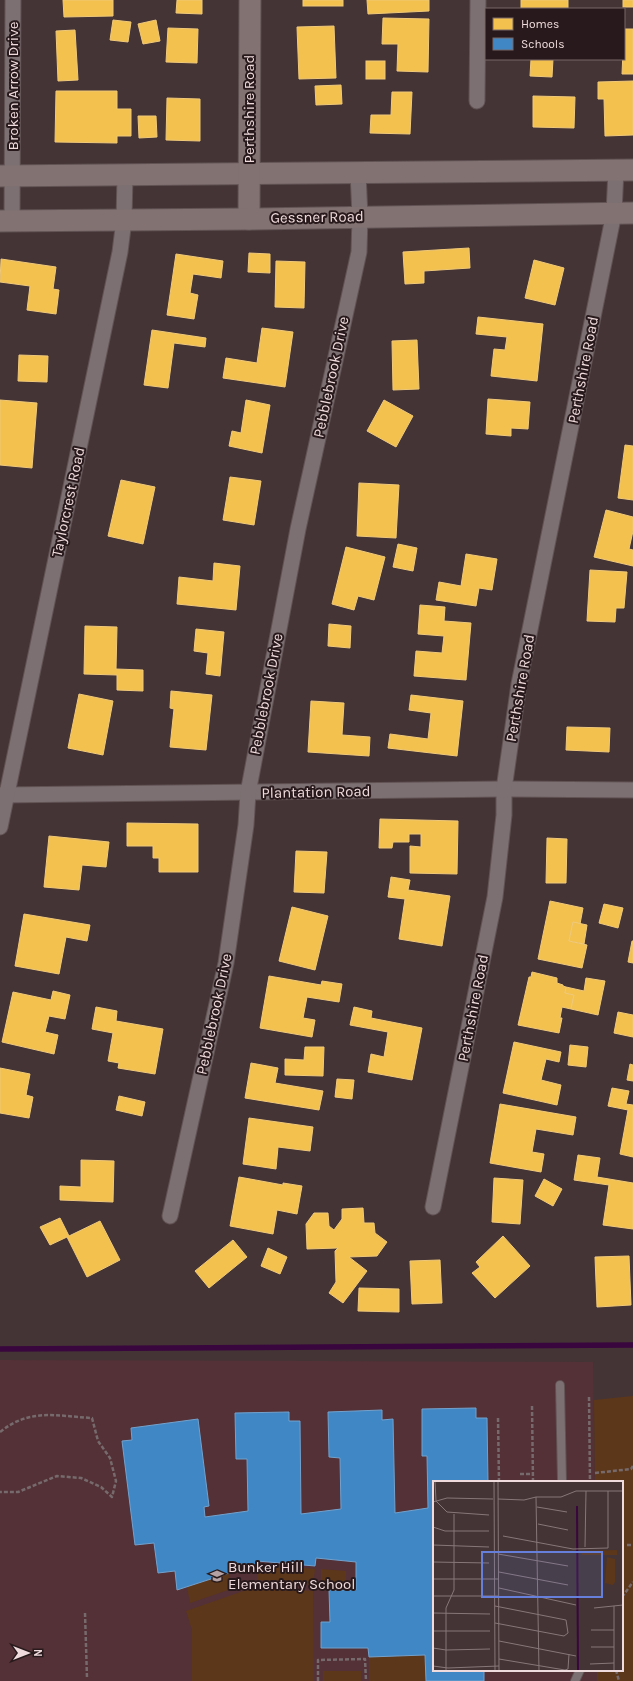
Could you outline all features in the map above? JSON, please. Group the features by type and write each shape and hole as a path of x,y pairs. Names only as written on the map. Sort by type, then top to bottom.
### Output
{"main road":[{"name":"Perthshire Road","path":"249,219 250,0"},
{"path":"6,176 624,170"},
{"name":"Gessner Road","path":"6,220 249,219 360,216 624,213"}],"street":[{"name":"Broken Arrow Drive","path":"6,220 6,176 13,0"},
{"path":"477,101 478,0"},
{"name":"Perthshire Road","path":"433,1207 496,897 504,815 504,789 520,684 624,213 624,170"},
{"name":"Pebblebrook Drive","path":"170,1216 226,962 246,826 248,793 298,529 359,252 360,216 358,173"},
{"name":"Taylorcrest Road","path":"0,827 4,795 120,252 124,220 126,175"},
{"name":"Plantation Road","path":"4,795 504,789 633,790"}],"lane":[{"path":"560,1385 562,1481"},
{"path":"575,1681 580,1671"}],"path":[{"path":"588,1397 590,1481"},
{"path":"532,1406 533,1481"},
{"path":"0,1432 20,1419 35,1415 92,1418 98,1441 110,1458 116,1481 112,1497 101,1487 81,1478 57,1476 18,1492 0,1492"},
{"path":"498,1418 499,1481"},
{"path":"595,1473 632,1470 633,1466"},
{"path":"520,1474 533,1474"},
{"path":"627,1545 633,1545"},
{"path":"623,1596 633,1582"},
{"path":"85,1613 87,1678"},
{"path":"318,1681 318,1660 365,1659 366,1681"},
{"path":"616,1671 619,1681"}],"shaded area":[{"name":"Bunker Hill Elementary School","path":"0,1360 593,1362 595,1481 433,1481 433,1671 597,1671 597,1681 0,1681"},
{"path":"633,1396 633,1681 597,1681 597,1671 623,1671 623,1481 595,1481 594,1400"},
{"path":"258,1564 315,1569 313,1585 257,1580"},
{"path":"321,1569 346,1571 346,1583 321,1584"},
{"path":"229,1573 231,1589 190,1603 187,1587"},
{"path":"255,1587 313,1591 314,1681 192,1681 192,1630 186,1611"},
{"path":"425,1655 426,1681 369,1681 369,1657"},
{"path":"323,1671 361,1671 361,1681 323,1681"}],"building: Homes":[{"path":"63,0 113,0 113,16 64,17"},
{"path":"177,0 202,0 202,14 176,13"},
{"path":"303,0 343,0 343,6 303,6"},
{"path":"367,0 429,0 429,11 368,14"},
{"path":"521,0 568,0 568,8 521,8"},
{"path":"623,0 633,0 633,7 623,7"},
{"path":"383,18 429,19 428,72 397,71 398,44 382,44"},
{"path":"113,20 131,22 128,42 110,40"},
{"path":"156,20 160,41 143,44 138,24"},
{"path":"334,26 336,78 299,79 297,27"},
{"path":"168,28 198,29 197,63 166,62"},
{"path":"625,29 633,29 633,74 622,74 623,60 625,60"},
{"path":"75,30 78,80 58,81 56,31"},
{"path":"531,60 553,60 552,77 530,76"},
{"path":"366,61 385,61 385,79 366,79"},
{"path":"633,81 633,135 605,136 604,99 598,99 598,82"},
{"path":"341,85 342,104 316,105 315,86"},
{"path":"56,91 117,91 117,109 131,109 131,136 117,136 117,143 55,142"},
{"path":"392,92 412,92 410,134 370,133 371,115 391,115"},
{"path":"533,96 575,97 574,128 533,127"},
{"path":"167,98 200,99 200,141 166,140"},
{"path":"138,116 156,116 157,137 139,138"},
{"path":"469,248 470,268 424,271 424,283 405,284 403,252"},
{"path":"249,253 270,254 270,273 248,272"},
{"path":"176,254 223,261 221,278 193,274 190,293 198,295 194,319 167,315"},
{"path":"1,259 56,267 53,289 59,290 56,314 27,310 30,286 0,282"},
{"path":"534,260 564,268 555,305 525,298"},
{"path":"276,261 305,262 304,308 275,307"},
{"path":"478,317 543,324 537,381 491,376 494,349 505,350 507,337 476,334"},
{"path":"262,328 293,332 285,387 223,378 226,358 257,363"},
{"path":"152,330 206,338 205,347 174,343 168,388 144,385"},
{"path":"417,340 419,389 393,390 392,341"},
{"path":"19,355 48,356 47,382 18,381"},
{"path":"488,399 530,402 528,429 511,428 511,436 486,434"},
{"path":"0,400 37,403 32,468 0,465"},
{"path":"246,400 270,405 262,453 229,446 232,431 241,433"},
{"path":"384,400 413,416 396,447 367,431"},
{"path":"625,445 633,446 633,500 618,498"},
{"path":"230,477 261,481 254,525 223,520"},
{"path":"121,480 155,487 143,544 108,536"},
{"path":"359,483 399,485 396,538 357,536"},
{"path":"606,510 633,517 633,531 629,549 633,550 633,566 594,557"},
{"path":"398,544 417,548 413,571 393,567"},
{"path":"346,547 385,557 374,600 358,596 354,610 332,604"},
{"path":"466,554 497,559 492,590 479,588 476,606 436,600 439,582 461,586"},
{"path":"214,563 240,566 236,610 177,604 179,577 213,581"},
{"path":"590,570 627,572 624,608 616,608 615,622 587,621"},
{"path":"420,605 445,607 444,621 471,623 466,680 414,676 416,651 442,653 444,636 418,634"},
{"path":"329,624 351,626 350,648 328,646"},
{"path":"85,626 117,627 116,669 143,670 143,691 117,690 117,675 84,674"},
{"path":"196,629 224,632 220,676 206,674 208,653 194,651"},
{"path":"171,691 212,695 206,750 170,747 174,709 170,708"},
{"path":"79,694 113,701 103,755 68,748"},
{"path":"411,695 463,701 457,756 388,748 390,734 428,739 431,713 409,710"},
{"path":"311,701 344,703 342,735 370,737 369,756 308,752"},
{"path":"567,727 610,728 609,752 566,750"},
{"path":"380,819 458,821 457,874 410,873 410,846 421,847 421,834 409,834 409,842 393,842 392,848 379,848"},
{"path":"127,823 198,824 198,872 159,872 159,858 153,858 153,846 127,846"},
{"path":"49,836 109,842 106,867 82,865 79,890 44,887"},
{"path":"547,838 567,839 566,883 546,883"},
{"path":"296,851 327,852 324,893 294,892"},
{"path":"391,877 410,880 408,890 450,896 442,946 399,939 405,899 388,897"},
{"path":"550,901 583,908 580,924 573,922 569,941 587,945 582,968 538,959"},
{"path":"604,904 623,908 618,928 599,923"},
{"path":"292,907 328,916 315,970 279,961"},
{"path":"24,914 90,925 87,941 66,937 59,974 15,966"},
{"path":"573,922 587,925 584,944 569,941"},
{"path":"633,941 633,963 628,962"},
{"path":"532,972 557,978 557,983 566,987 565,993 574,995 571,1009 562,1007 560,1018 562,1018 559,1033 518,1025 529,977 531,977"},
{"path":"269,976 321,985 322,981 342,984 339,1002 307,997 303,1018 315,1020 312,1037 260,1028"},
{"path":"586,978 605,981 598,1015 571,1009 574,995 565,993 566,987 584,991"},
{"path":"53,991 70,995 65,1019 49,1016 45,1032 58,1035 54,1054 2,1042 13,992 51,1000"},
{"path":"96,1007 117,1011 116,1021 163,1029 155,1074 118,1068 119,1063 108,1061 113,1033 92,1029"},
{"path":"354,1007 372,1011 371,1018 422,1028 412,1080 368,1072 371,1054 384,1057 388,1032 350,1025"},
{"path":"618,1012 633,1015 633,1037 614,1033"},
{"path":"514,1042 561,1052 559,1062 546,1059 541,1080 561,1085 557,1105 503,1093"},
{"path":"570,1045 588,1047 586,1067 568,1065"},
{"path":"305,1047 324,1047 323,1076 285,1075 285,1059 304,1060"},
{"path":"251,1063 278,1068 275,1083 323,1091 319,1110 245,1098"},
{"path":"630,1064 633,1065 633,1081 627,1080"},
{"path":"0,1068 30,1074 26,1095 33,1097 29,1118 0,1113"},
{"path":"337,1079 354,1080 352,1099 335,1097"},
{"path":"612,1088 629,1091 626,1104 633,1105 633,1157 620,1154 628,1110 608,1106"},
{"path":"119,1096 145,1102 142,1116 116,1110"},
{"path":"500,1104 576,1117 573,1135 536,1129 532,1152 544,1154 541,1172 490,1163"},
{"path":"249,1118 313,1127 310,1151 278,1147 276,1169 243,1164"},
{"path":"578,1155 600,1158 597,1177 633,1183 633,1229 603,1225 609,1185 574,1180"},
{"path":"81,1160 114,1161 113,1202 60,1200 60,1186 81,1187"},
{"path":"239,1177 283,1185 283,1183 302,1186 297,1214 277,1210 273,1234 230,1226"},
{"path":"494,1178 523,1180 520,1224 492,1222"},
{"path":"544,1179 562,1189 553,1206 535,1196"},
{"path":"363,1208 364,1223 374,1223 375,1233 387,1242 377,1256 349,1257 367,1271 343,1303 329,1293 336,1282 335,1251 338,1248 307,1249 306,1224 314,1213 328,1213 329,1226 334,1230 342,1219 342,1209"},
{"path":"60,1218 69,1236 100,1221 120,1260 87,1277 67,1237 50,1245 40,1227"},
{"path":"503,1236 530,1266 495,1298 472,1273 480,1267 476,1262"},
{"path":"233,1240 247,1257 209,1288 195,1271"},
{"path":"268,1248 287,1257 280,1274 261,1266"},
{"path":"629,1256 631,1305 597,1307 595,1257"},
{"path":"440,1260 442,1303 412,1304 410,1261"},
{"path":"359,1288 399,1289 399,1312 358,1311"}],"building: Schools":[{"path":"476,1408 476,1418 487,1418 488,1481 433,1481 433,1671 484,1671 484,1681 426,1681 425,1655 369,1657 368,1648 321,1648 321,1622 330,1622 329,1590 356,1590 356,1562 316,1558 315,1566 257,1561 257,1564 177,1590 175,1571 158,1573 154,1543 135,1545 122,1441 132,1440 131,1428 198,1419 209,1506 204,1507 205,1517 248,1511 247,1459 236,1459 235,1413 289,1412 289,1421 300,1421 301,1514 341,1509 340,1458 329,1457 328,1412 382,1410 382,1420 393,1419 395,1513 428,1508 427,1456 422,1456 422,1409"}],"waterway":[{"path":"0,1349 633,1345"}],"place":[{"name":"Bunker Hill Elementary School","path":"217,1576"}]}
